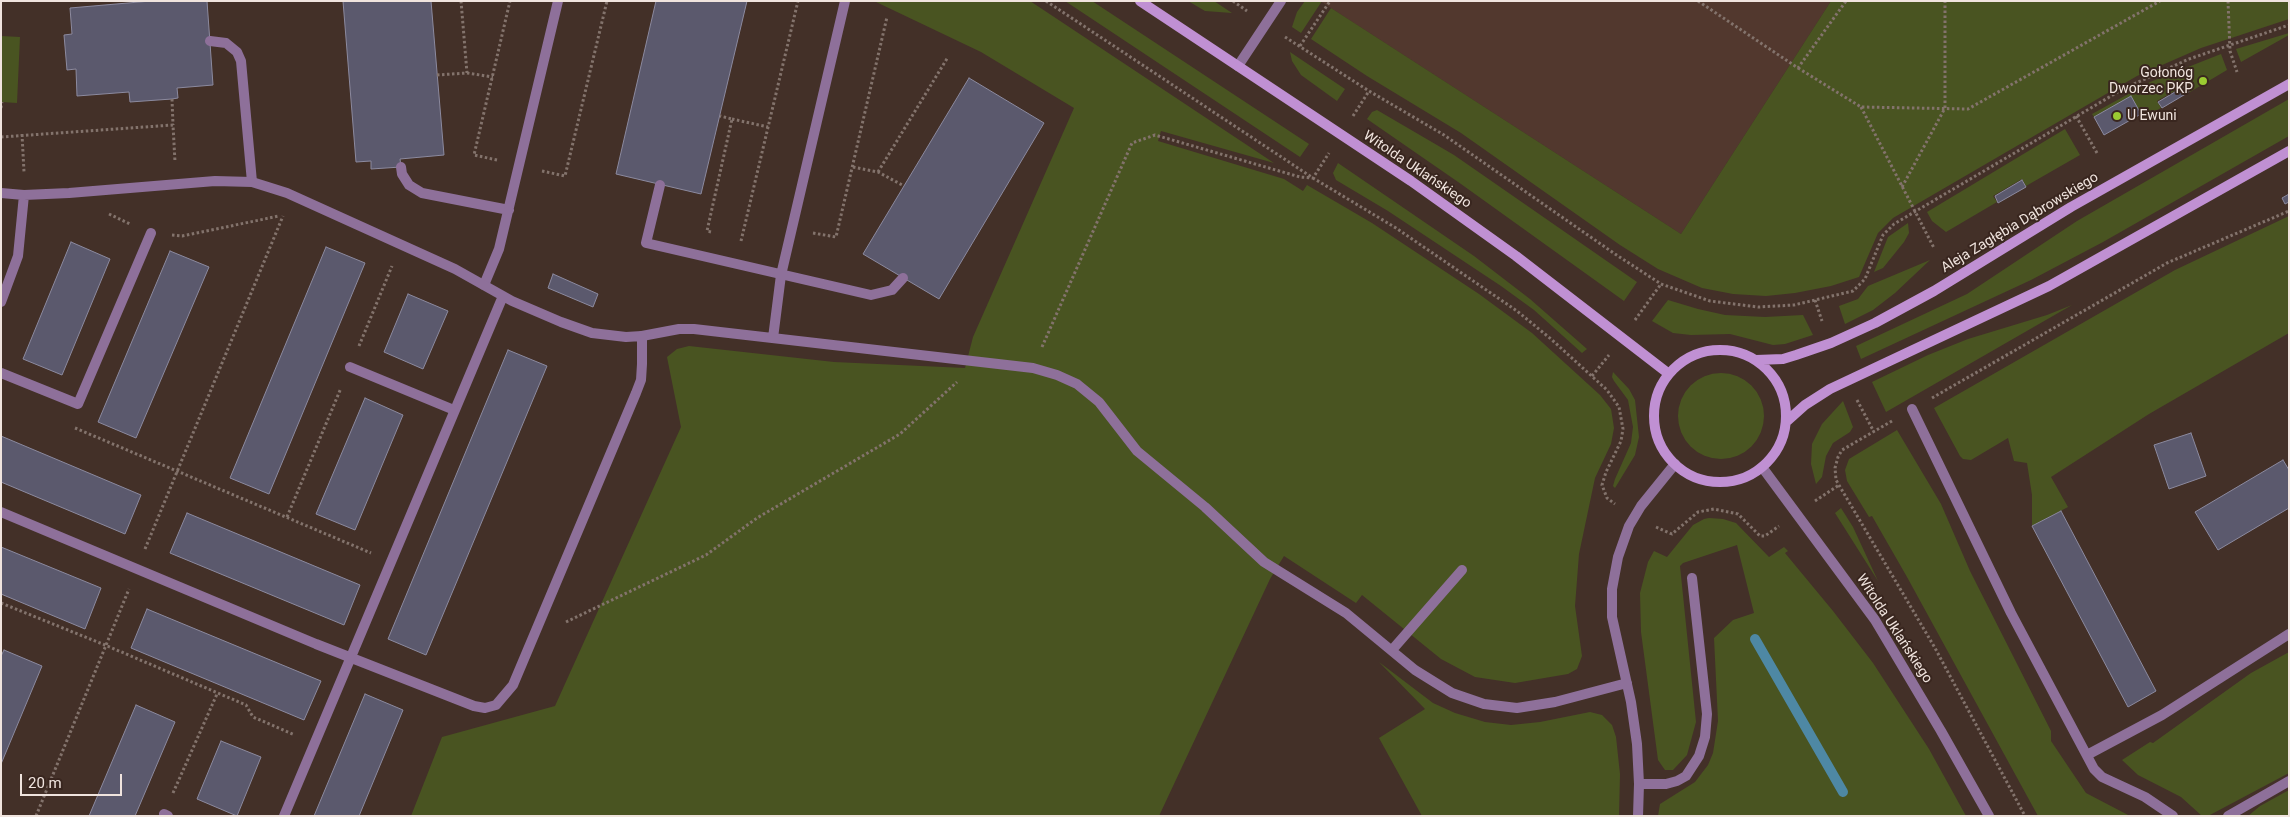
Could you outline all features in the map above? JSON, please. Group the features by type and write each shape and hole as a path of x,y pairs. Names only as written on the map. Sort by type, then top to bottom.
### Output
{"street":[{"path":"484,285 499,249 558,1"},
{"path":"773,338 780,275 845,1"},
{"name":"Witolda Uklańskiego","path":"1140,1 1456,213 1669,374"},
{"path":"1238,66 1281,1"},
{"path":"210,41 226,43 238,52 241,61 252,182"},
{"name":"Aleja Zagłębia Dąbrowskiego","path":"1756,360 1783,359 1801,354 1831,343 1874,323 1934,291 2071,207 2289,84"},
{"path":"1786,422 1806,405 1830,389 2064,278 2289,151"},
{"path":"401,167 409,185 422,193 509,210"},
{"path":"1,193 24,195 215,182 252,182 287,193 401,245 503,296 592,333 609,336 642,336 679,329 694,329 1033,368 1077,384 1098,402 1137,451 1205,507 1264,562 1346,613 1415,670 1452,693 1499,707 1517,708 1554,702 1626,684"},
{"path":"660,185 646,243 871,295 892,290 903,278"},
{"path":"1,302 18,256 24,195"},
{"path":"1,373 78,404 151,233"},
{"path":"284,816 503,296"},
{"path":"1,512 350,657 474,706 485,708 496,705 513,685 641,380 642,336"},
{"path":"1706,351 1737,351 1756,360 1772,373 1785,401 1786,422 1781,442 1770,460 1744,477 1724,482 1704,480 1684,472 1675,464 1661,444 1654,420 1656,399 1669,374 1687,358 1706,351"},
{"path":"350,367 454,410"},
{"path":"1912,409 2011,613 2094,769 2102,778 2145,797 2173,816"},
{"path":"1638,816 1639,784 1634,723 1612,617 1612,589 1623,540 1635,515 1675,464"},
{"name":"Witolda Uklańskiego","path":"1762,467 1875,620 1941,730 1989,816"},
{"path":"1392,650 1462,570"},
{"path":"1639,784 1666,784 1686,776 1699,756 1705,737 1707,714 1692,578"},
{"path":"2087,755 2119,740 2162,715 2289,634"},
{"path":"2228,816 2289,781"}],"path":[{"path":"461,1 467,73"},
{"path":"732,241 740,244 798,1"},
{"path":"1046,1 1313,178 1384,220 1517,311 1592,376 1617,401 1622,422 1621,441 1602,485 1609,500"},
{"path":"1233,1 1245,9"},
{"path":"1300,46 1330,1"},
{"path":"1698,1 1798,68 1861,107 1968,109 2160,1"},
{"path":"1798,68 1846,1"},
{"path":"1902,188 1945,108 1945,1"},
{"path":"2228,1 2230,45 2237,72"},
{"path":"792,228 836,238 887,17"},
{"path":"1289,39 1369,91 1444,135 1661,284 1704,300 1732,304 1782,306 1853,291 1862,283 1885,232 1894,224 2076,116 2155,73 2230,45 2289,26"},
{"path":"878,172 948,57"},
{"path":"437,75 467,73 493,78"},
{"path":"1355,113 1369,91"},
{"path":"172,99 176,171"},
{"path":"1,108 2,102"},
{"path":"1861,107 1934,248"},
{"path":"720,116 768,127"},
{"path":"2076,116 2097,153"},
{"path":"716,234 707,231 732,118"},
{"path":"1,136 173,126"},
{"path":"22,134 24,195"},
{"path":"1041,349 1132,143 1155,135 1300,177 1313,178"},
{"path":"1313,178 1327,156"},
{"path":"852,167 878,172 904,186"},
{"path":"1912,409 2166,263 2289,211"},
{"path":"36,816 282,216 290,219"},
{"path":"287,517 401,245"},
{"path":"1641,313 1661,284"},
{"path":"1815,300 1823,323"},
{"path":"534,637 706,555 757,518 900,434 980,362"},
{"path":"1592,376 1602,363"},
{"path":"1853,392 1874,432 1850,445 1840,453 1835,468 1839,485 1875,543 1930,640 2024,816"},
{"path":"78,404 68,424 390,562"},
{"path":"1822,496 1839,485"},
{"path":"1661,530 1669,534 1675,533 1693,515 1714,509 1738,514 1760,536 1765,536 1770,531"},
{"path":"1,603 246,705 253,717 314,743"},
{"path":"166,815 217,694"}],"shaded area":[{"path":"1320,1 1831,1 1681,234"}],"green space":[{"path":"874,1 1030,1 1274,163 1161,131 1158,141 1284,179 1303,191 1307,185 1372,223 1479,294 1532,333 1600,395 1611,409 1614,428 1611,444 1595,478 1579,554 1575,606 1582,656 1577,669 1568,674 1515,683 1475,677 1441,659 1362,595 1356,603 1284,556 1270,579 1159,816 411,816 442,737 555,706 681,427 667,357 677,349 689,346 834,362 965,368 973,337 1074,108 981,52"},
{"path":"1065,1 1092,1 1309,144 1300,157"},
{"path":"1188,1 1214,1 1232,13 1205,11"},
{"path":"1305,1 1322,1 1301,33 1292,27 1297,12"},
{"path":"1831,1 2289,1 2289,19 2201,48 2137,76 1893,218 1878,233 1859,277 1831,286 1766,296 1733,294 1702,288 1658,269 1620,245 1461,133 1367,76 1311,39 1331,8 1681,234"},
{"path":"2289,33 2289,35 2241,62 2236,49"},
{"path":"1,36 20,37 17,103 1,102"},
{"path":"1290,52 1345,89 1337,101 1301,75 1292,61"},
{"path":"2221,54 2227,70 2190,92 2185,85 2157,101 2161,108 2143,118 2131,97 2094,117 2092,114 2150,82"},
{"path":"2289,99 2289,136 2103,242 2031,280 1861,359 1856,346 1967,294 2077,221"},
{"path":"1377,110 1454,155 1637,282 1624,301 1367,119 1372,112"},
{"path":"2065,129 2080,155 2026,186 2022,179 1993,196 1997,202 1946,232 1932,221 1927,212"},
{"path":"1338,163 1474,256 1530,299 1587,349 1582,353 1534,310 1501,286 1388,211 1336,180 1333,173"},
{"path":"2289,216 2289,333 2149,414 2051,477 2068,507 2032,526 2032,495 2027,463 2014,461 2008,438 1971,460 1963,459 1960,456 1934,408 2175,270"},
{"path":"1908,223 1909,233 1904,242 1883,268 1874,272 1888,237"},
{"path":"1930,260 1895,293 1873,310 1845,324 1839,306 1858,299 1868,286"},
{"path":"1668,300 1725,315 1765,317 1803,315 1813,335 1785,344 1773,345 1730,334 1691,335 1673,333 1652,321"},
{"path":"2072,305 1886,412 1872,382 1928,355 1968,339 2047,315"},
{"path":"1613,372 1629,389 1635,400 1639,437 1635,455 1615,488 1613,486 1615,479 1631,443 1633,427 1628,400 1614,381 1612,377"},
{"path":"1713,373 1729,373 1738,376 1752,385 1761,399 1764,416 1761,433 1752,447 1738,456 1729,459 1713,459 1697,452 1685,440 1678,424 1678,408 1685,392 1697,380"},
{"path":"1843,401 1853,427 1850,432 1833,443 1826,456 1822,477 1816,484 1811,464 1812,444 1822,424"},
{"path":"1897,430 1941,504 1970,571 2051,731 2051,741 2086,793 2130,816 2038,816 1907,577 1872,516 1869,517 1847,481 1845,470 1849,459"},
{"path":"1841,508 1853,527 1878,581 1835,513"},
{"path":"1709,518 1723,519 1736,523 1769,557 1784,547 1788,551 1785,553 1873,663 1929,749 1966,816 1658,816 1660,804 1695,782 1708,765 1713,753 1718,721 1714,638 1733,620 1754,613 1737,545 1683,563 1680,566 1696,722 1687,755 1673,770 1665,770 1658,760 1641,632 1640,593 1648,562 1654,551 1667,557 1693,525"},
{"path":"2289,652 2289,773 2208,816 2202,816 2181,797 2138,775 2122,760 2150,742 2153,743 2251,673"},
{"path":"1379,662 1433,703 1455,713 1485,722 1511,725 1540,722 1590,712 1602,715 1612,725 1616,737 1620,774 1619,816 1422,816 1379,738 1425,709"},
{"path":"2289,790 2289,816 2248,816 2260,806"}],"building":[{"path":"151,1 207,1 213,85 177,88 178,98 172,99 130,102 129,92 77,96 76,69 67,70 64,35 72,34 70,8"},
{"path":"343,1 431,1 444,155 400,159 401,167 371,169 371,161 356,162"},
{"path":"656,1 747,1 701,194 616,174"},
{"path":"969,78 1044,123 939,299 863,254"},
{"path":"2185,86 2189,92 2162,108 2158,102"},
{"name":"U Ewuni","path":"2131,96 2141,114 2104,135 2094,117"},
{"path":"2022,180 2026,187 1998,203 1995,196"},
{"path":"2289,194 2289,202 2285,204 2282,198"},
{"path":"71,242 110,259 62,375 23,359"},
{"path":"326,247 365,263 269,494 230,478"},
{"path":"170,251 209,267 136,438 98,422"},
{"path":"553,274 598,294 593,307 548,288"},
{"path":"408,294 448,311 423,369 384,352"},
{"path":"508,350 547,366 426,655 388,639"},
{"path":"365,398 403,415 355,530 316,514"},
{"path":"2191,433 2206,476 2169,489 2154,445"},
{"path":"1,436 141,495 125,534 1,482"},
{"path":"2283,460 2289,470 2289,508 2218,550 2195,512"},
{"path":"2061,511 2156,691 2128,707 2032,526"},
{"path":"187,513 360,585 344,625 170,553"},
{"path":"1,547 101,588 85,629 1,594"},
{"path":"147,609 321,681 304,720 131,648"},
{"path":"4,650 42,666 1,764 1,656"},
{"path":"365,694 403,710 359,816 314,816"},
{"path":"136,705 175,722 135,816 89,816"},
{"path":"221,741 261,757 237,816 197,799"}],"waterway":[{"path":"1755,639 1843,792"}],"place":[{"name":"Gołonóg Dworzec PKP","path":"2203,81"},
{"name":"U Ewuni","path":"2117,116"}]}
